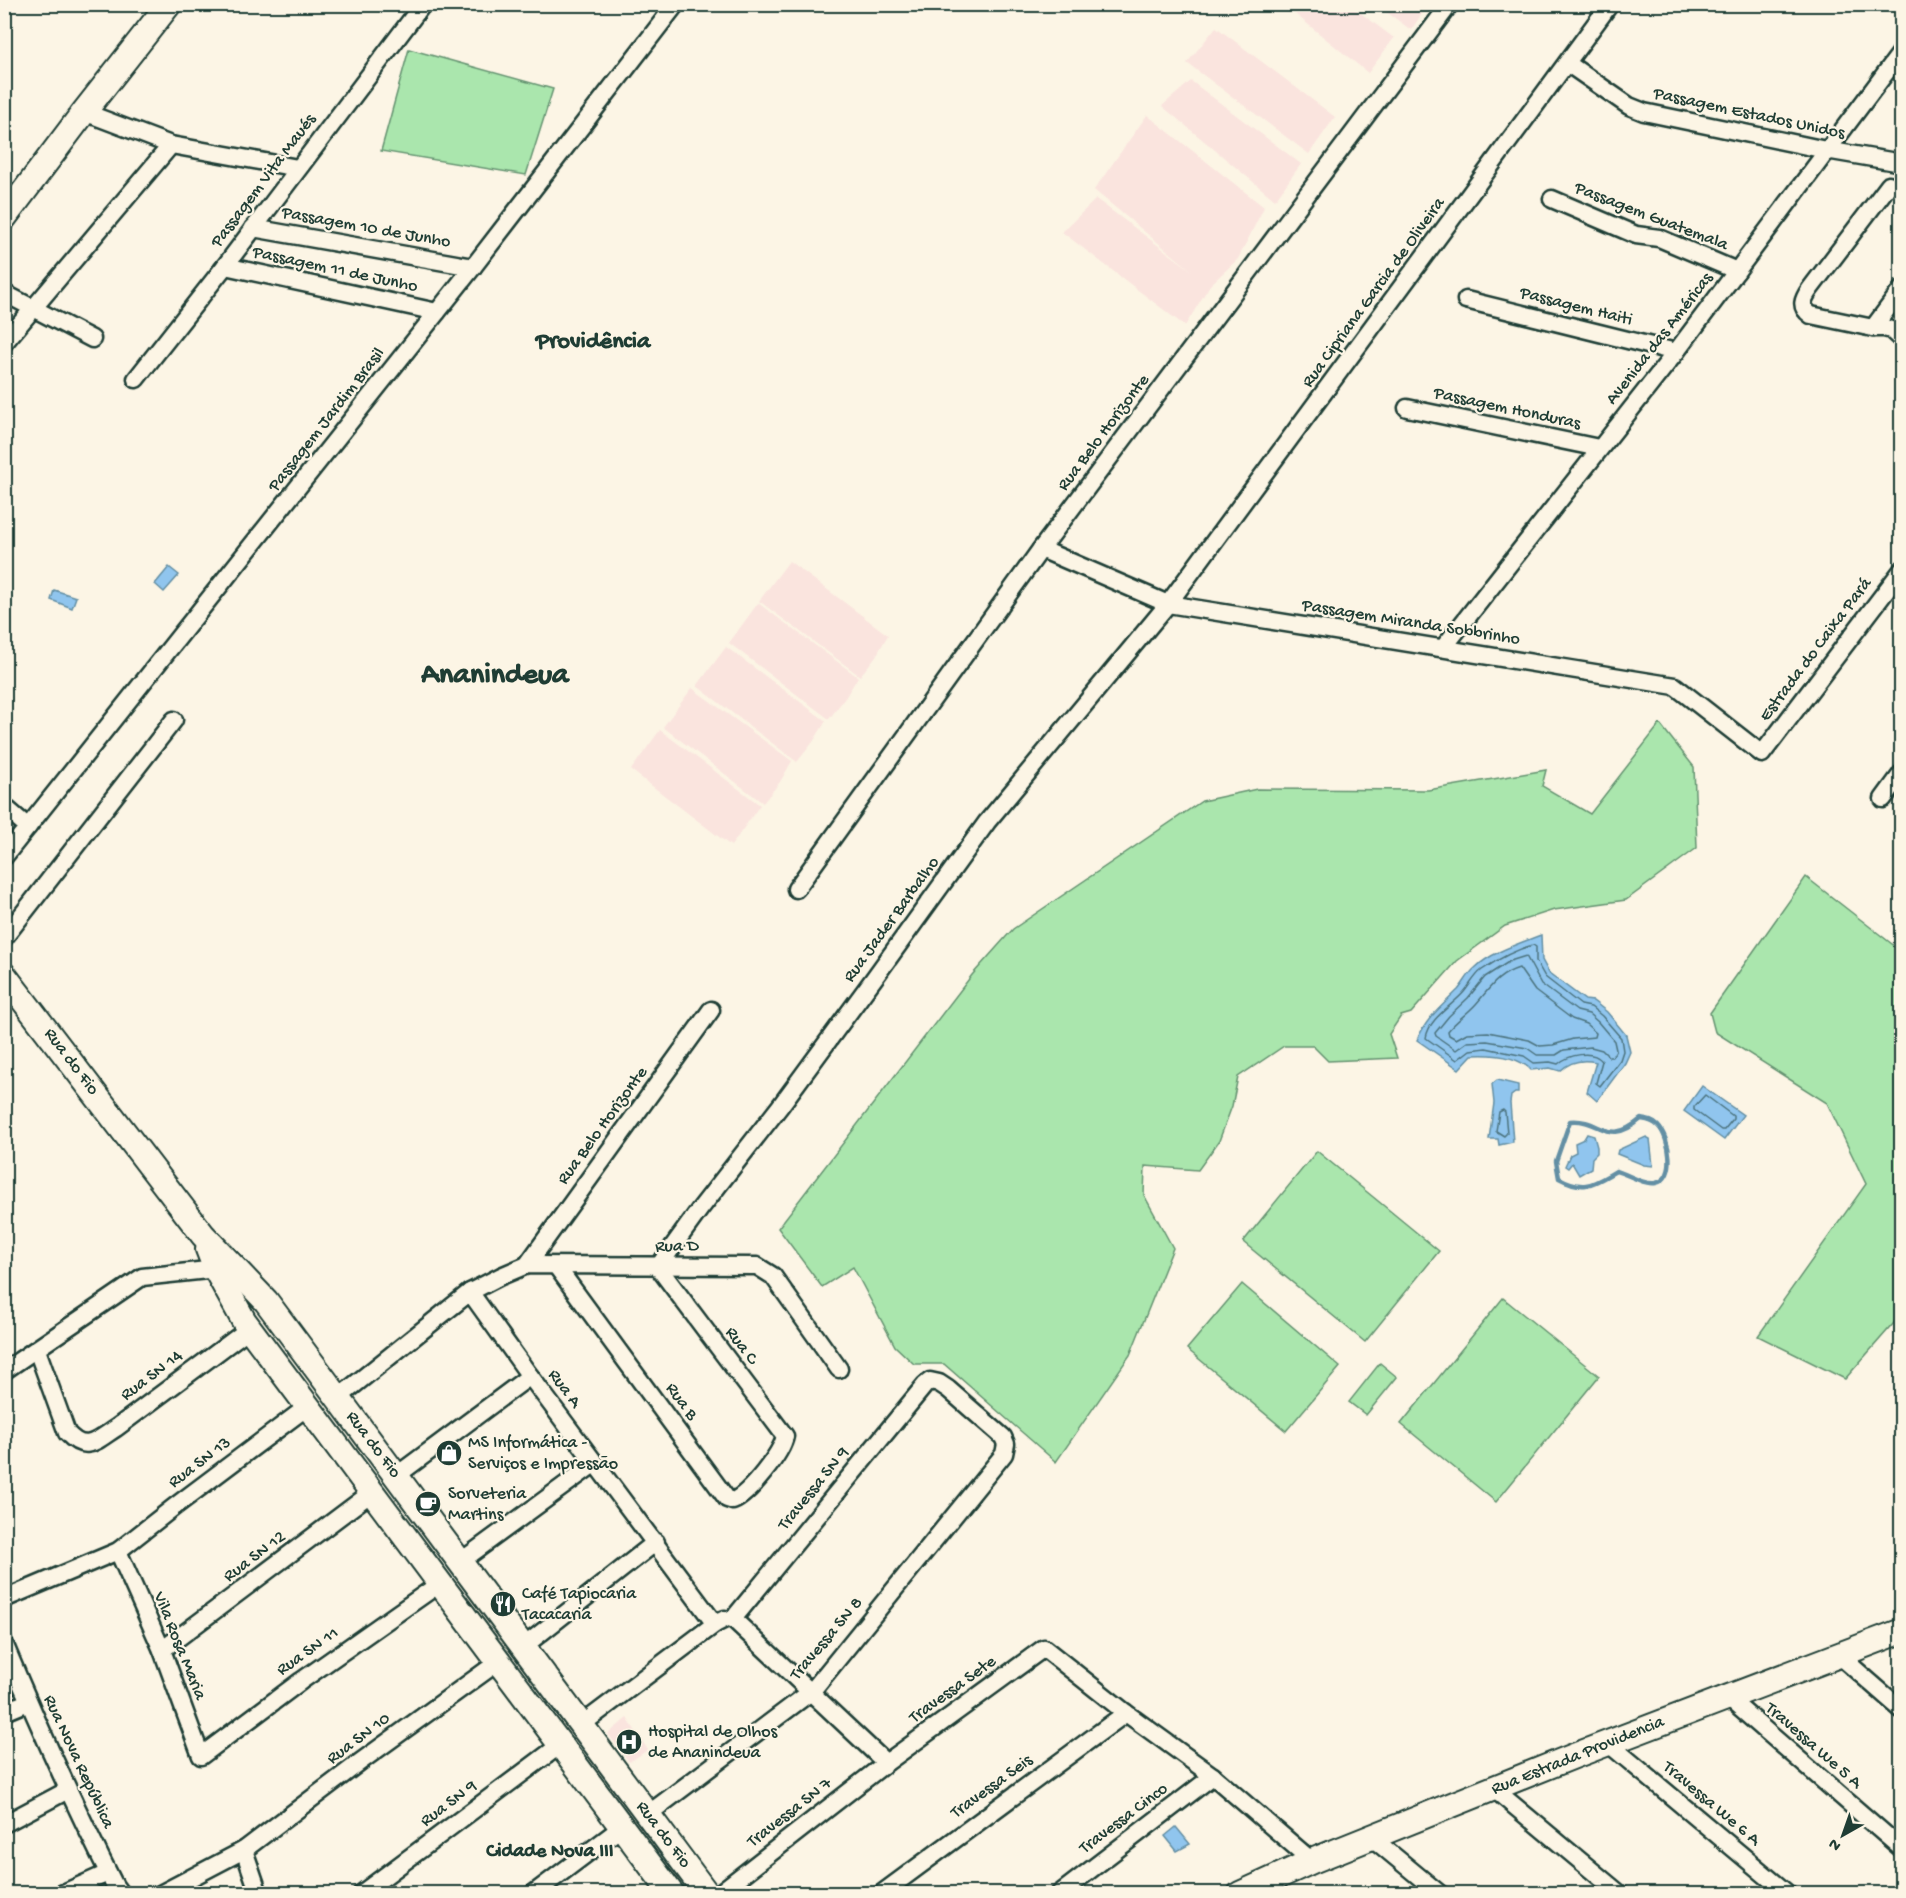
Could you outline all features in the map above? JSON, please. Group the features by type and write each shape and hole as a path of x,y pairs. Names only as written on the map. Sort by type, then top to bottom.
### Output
{"street":[{"path":"4,218 13,194 84,112 169,4"},
{"name":"Passagem Vita Maués","path":"136,380 423,4"},
{"name":"Passagem Jardim Brasil","path":"4,857 473,267 676,4"},
{"name":"Rua Belo Horizonte","path":"796,889 1041,549 1450,4"},
{"name":"Rua Cipriana Garcia de Oliveira","path":"1168,604 1610,4"},
{"name":"Avenida das Américas","path":"1444,648 1676,352 1902,51"},
{"name":"Passagem Estados Unidos","path":"1567,63 1629,106 1644,112 1826,150 1902,163"},
{"path":"84,112 171,145 298,168"},
{"path":"4,343 171,145"},
{"path":"1889,185 1810,289 1803,302 1806,312 1811,315 1891,330 1902,340"},
{"name":"Passagem Guatemala","path":"1552,199 1626,231 1659,238 1737,272"},
{"name":"Passagem 10 de Junho","path":"253,228 473,267"},
{"name":"Passagem 11 de Junho","path":"225,266 437,312"},
{"path":"1873,328 1902,289"},
{"path":"4,293 92,339"},
{"name":"Passagem Haiti","path":"1466,300 1676,352"},
{"name":"Passagem Honduras","path":"1407,408 1599,448"},
{"name":"Passagem Miranda Sobbrinho","path":"1041,549 1168,604 1674,686 1762,754"},
{"name":"Estrada do Caixa Pará","path":"1762,754 1902,570"},
{"name":"Rua Jader Barbalho","path":"658,1267 781,1105 987,822 1168,604"},
{"path":"4,938 174,720"},
{"path":"1882,800 1902,773"},
{"path":"6,808 28,827"},
{"name":"Rua do Fio","path":"4,975 203,1235 224,1268 250,1328 307,1407 672,1893"},
{"name":"Rua Belo Horizonte","path":"527,1265 711,1010"},
{"name":"Rua D","path":"470,1292 527,1265 757,1266 773,1276 839,1369"},
{"name":"Rua B","path":"557,1266 727,1499 733,1501 742,1496 780,1450"},
{"name":"Rua C","path":"658,1267 785,1436 780,1450"},
{"path":"4,1371 142,1276 224,1268"},
{"name":"Rua do Fio","path":"224,1268 266,1301 707,1893"},
{"path":"338,1398 470,1292"},
{"name":"Rua A","path":"470,1292 530,1376 716,1624"},
{"name":"Rua SN 14","path":"37,1350 67,1433 74,1441 84,1445 94,1443 250,1328"},
{"path":"396,1476 530,1376"},
{"name":"Travessa SN 8","path":"647,1815 812,1691 1004,1454 1006,1443 995,1429 939,1383 930,1381 925,1385"},
{"name":"Travessa SN 9","path":"733,1618 925,1385"},
{"name":"Rua SN 13","path":"4,1599 118,1551 307,1407"},
{"path":"460,1562 595,1463"},
{"name":"Rua SN 12","path":"162,1650 371,1493"},
{"path":"523,1647 656,1542"},
{"name":"Vila Rosa Maria","path":"118,1551 162,1650 201,1755"},
{"name":"Rua SN 11","path":"201,1755 301,1681 440,1584"},
{"path":"581,1725 716,1624 733,1618 886,1763"},
{"name":"Rua Estrada Providencia","path":"1253,1892 1312,1861 1371,1837 1902,1631"},
{"name":"Rua Nova República","path":"4,1642 68,1790 108,1873 121,1893"},
{"name":"Travessa Sete","path":"886,1763 1044,1648 1126,1713"},
{"path":"1840,1656 1902,1710"},
{"name":"Rua SN 10","path":"160,1893 244,1850 498,1662"},
{"path":"516,1687 526,1687 532,1684 541,1671"},
{"path":"535,1712 537,1706 545,1699 559,1696"},
{"name":"Travessa We 5 A","path":"1727,1697 1902,1849"},
{"path":"4,1712 28,1702"},
{"path":"1126,1713 1213,1776 1312,1861"},
{"name":"Travessa Seis","path":"881,1893 1126,1713"},
{"name":"Travessa We 6 A","path":"1609,1744 1788,1893"},
{"name":"Rua SN 9","path":"361,1893 560,1745"},
{"name":"Travessa SN 7","path":"718,1893 886,1763"},
{"name":"Travessa Cinco","path":"1059,1893 1213,1776"},
{"path":"1494,1789 1620,1893"},
{"path":"4,1824 68,1790"},
{"path":"533,1893 622,1827"},
{"path":"1371,1837 1440,1893"},
{"path":"244,1850 259,1893"},
{"path":"61,1893 108,1873"}],"shaded area":[{"path":"1284,5 1350,5 1394,38 1368,73"},
{"path":"1377,5 1428,5 1411,30"},
{"path":"1216,27 1335,117 1309,154 1187,63"},
{"path":"1191,81 1301,164 1275,200 1162,106"},
{"path":"1147,115 1264,207 1238,259 1210,285 1185,326 1062,232 1096,199 1191,270 1094,190"},
{"path":"789,561 888,635 876,656 860,676 759,601"},
{"path":"758,603 858,677 829,719 729,643"},
{"path":"726,647 826,721 797,762 697,686"},
{"path":"692,688 792,761 780,782 763,803 663,727"},
{"path":"660,730 760,805 731,846 631,770"},
{"name":"Hospital de Olhos de Ananindeua","path":"627,1718 648,1750 629,1762 608,1734"}],"green space":[{"path":"409,49 553,89 526,175 381,151"},
{"path":"1660,724 1694,767 1697,848 1626,900 1554,910 1505,926 1457,961 1411,1013 1401,1016 1389,1034 1397,1058 1328,1061 1313,1046 1284,1046 1238,1077 1232,1106 1219,1141 1198,1170 1145,1166 1144,1195 1173,1248 1130,1355 1056,1462 944,1364 914,1364 895,1346 853,1267 822,1287 778,1228 972,975 1013,929 1202,801 1257,789 1428,790 1546,770 1542,786 1590,814"},
{"path":"1806,877 1901,951 1901,1306 1894,1323 1845,1379 1758,1336 1866,1184 1827,1103 1715,1032 1710,1013"},
{"path":"1317,1151 1439,1251 1365,1342 1243,1242"},
{"path":"1242,1284 1340,1367 1286,1431 1187,1349"},
{"path":"1503,1298 1599,1376 1496,1502 1401,1424"},
{"path":"1380,1363 1397,1377 1366,1415 1349,1402"}],"water":[{"path":"169,567 179,575 164,592 155,584"},
{"path":"54,590 76,597 72,608 51,600"},
{"path":"1541,935 1542,960 1549,973 1585,1000 1593,1001 1607,1012 1626,1035 1630,1052 1625,1063 1597,1101 1587,1092 1596,1062 1577,1062 1560,1071 1550,1068 1531,1070 1511,1058 1472,1055 1459,1069 1417,1040 1440,1007 1482,962 1506,948"},
{"path":"1497,1080 1518,1085 1518,1093 1511,1096 1510,1103 1513,1142 1499,1145 1498,1139 1489,1139 1494,1103 1492,1084"},
{"path":"1702,1086 1743,1115 1724,1140 1684,1111"},
{"path":"1587,1134 1594,1136 1597,1153 1592,1158 1591,1168 1579,1175 1572,1163 1568,1168 1565,1166 1570,1155 1576,1152 1575,1143 1584,1139"},
{"path":"1646,1137 1650,1139 1653,1166 1644,1165 1617,1154 1618,1150"},
{"path":"1176,1827 1190,1844 1177,1851 1165,1836"}],"waterway":[{"path":"1641,1119 1656,1124 1666,1139 1669,1166 1663,1180 1651,1183 1616,1171 1589,1185 1576,1185 1559,1178 1556,1161 1570,1121 1581,1121 1612,1132 1630,1127 1641,1119"}],"place":[{"name":"MS Informática - Serviços e Impressão","path":"449,1453"},
{"name":"Sorveteria Martins","path":"428,1504"},
{"name":"Café Tapiocaria Tacacaria","path":"503,1604"},
{"name":"Hospital de Olhos de Ananindeua","path":"629,1742"}],"district":[{"name":"Providência","path":"593,342"},
{"name":"Ananindeua","path":"495,676"},
{"name":"Cidade Nova III","path":"550,1852"}]}
